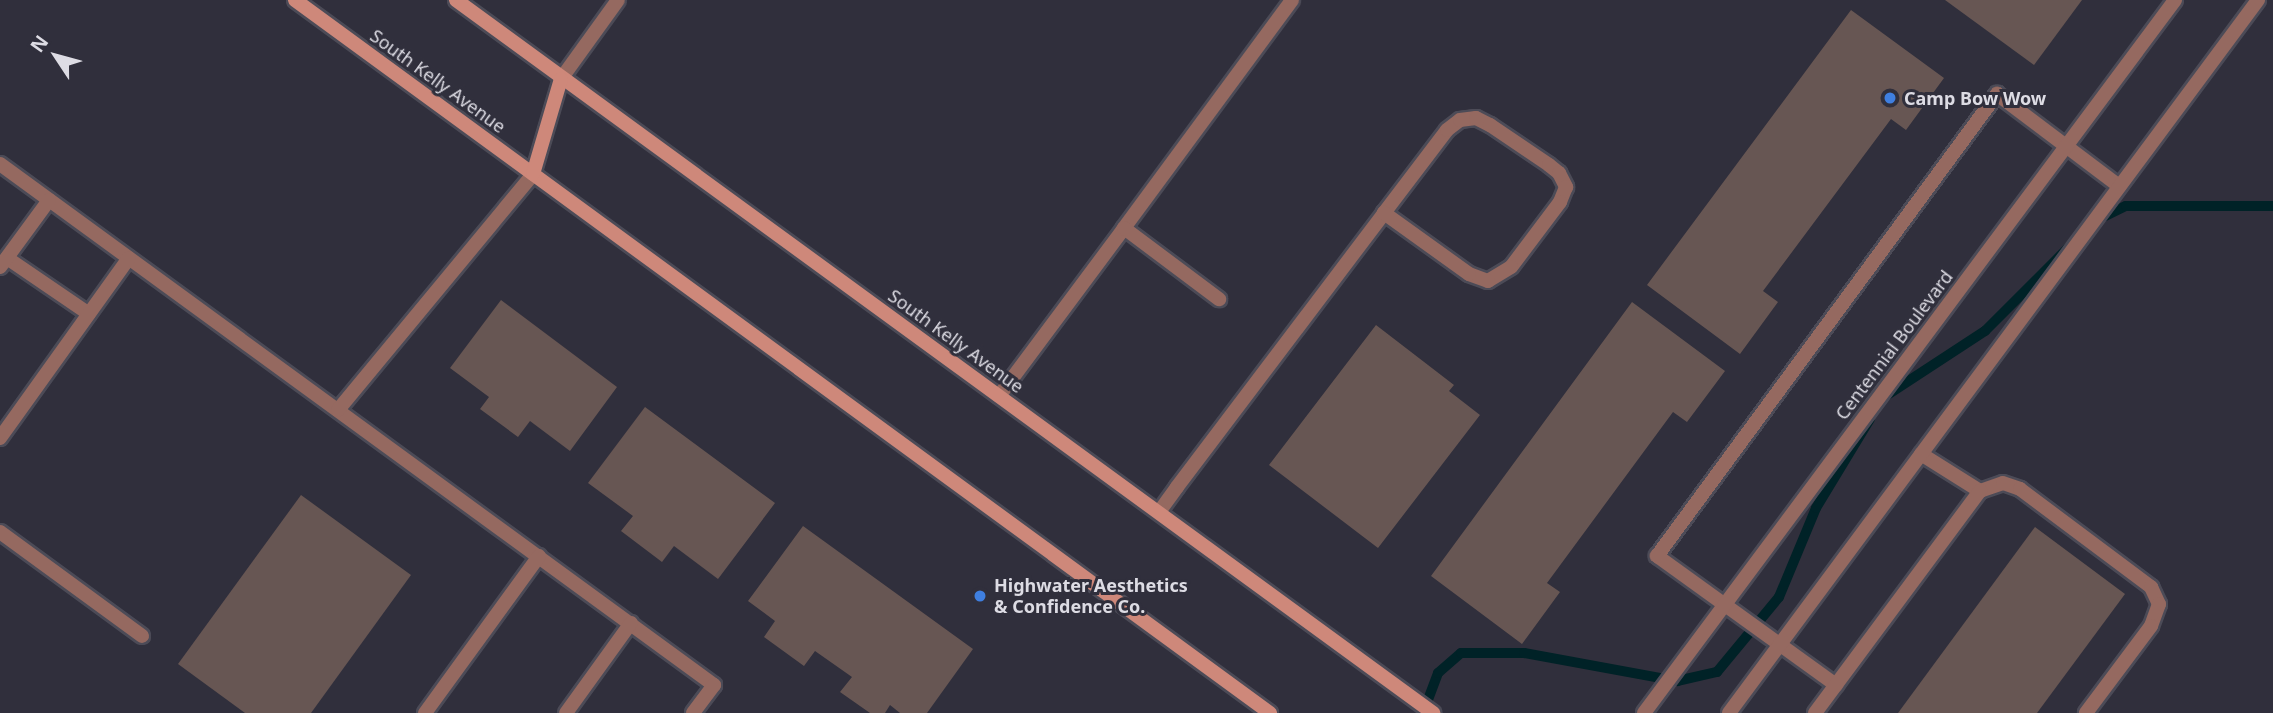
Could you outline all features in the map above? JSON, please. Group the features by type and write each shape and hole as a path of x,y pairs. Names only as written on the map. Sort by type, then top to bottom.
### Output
{"main road":[{"name":"South Kelly Avenue","path":"295,0 1270,713"},
{"name":"South Kelly Avenue","path":"456,0 1433,713"},
{"path":"533,174 561,79"}],"street":[{"path":"561,79 618,0"},
{"path":"999,396 1292,0"},
{"name":"Centennial Boulevard","path":"1644,713 2175,0"},
{"path":"1729,713 2259,0"},
{"path":"1836,685 1657,556 1997,94 2119,186"},
{"path":"1158,512 1384,213 1447,130 1460,120 1476,118 1490,124 1559,173 1566,187 1560,202 1511,267 1488,281 1469,274 1384,213"},
{"path":"0,164 714,685 694,713"},
{"path":"338,410 533,174"},
{"path":"49,200 4,263 89,314"},
{"path":"1124,229 1219,299"},
{"path":"0,438 129,258"},
{"path":"1921,453 1980,491"},
{"path":"1815,713 1980,491 2003,483 2020,489 2151,587 2159,604 2151,626 2085,713"},
{"path":"0,532 142,636"},
{"path":"425,713 538,556"},
{"path":"566,713 631,623"}],"building":[{"path":"1945,0 2082,0 2034,65"},
{"path":"1851,10 1944,78 1906,130 1891,119 1763,291 1778,302 1740,354 1647,285"},
{"path":"501,300 617,387 570,451 530,421 518,437 480,409 489,397 450,368"},
{"path":"1632,302 1725,371 1687,422 1673,412 1547,583 1560,592 1522,644 1431,576"},
{"path":"1376,325 1454,385 1449,391 1480,415 1378,548 1269,465"},
{"path":"645,407 775,503 718,579 674,546 662,562 621,531 633,516 588,483"},
{"path":"301,495 411,575 311,713 245,713 178,664"},
{"path":"803,526 973,649 927,713 900,713 890,705 885,713 870,713 840,692 852,677 815,651 804,666 764,637 775,621 748,601"},
{"path":"2035,527 2125,594 2037,713 1898,713"}],"waterway":[{"path":"2095,221 2126,206 2273,206"},
{"path":"1884,397 1985,331 2069,247"},
{"path":"1423,713 1438,673 1461,653 1524,653 1677,681 1717,672 1779,597 1816,508 1870,419"}],"place":[{"name":"Camp Bow Wow","path":"1890,98"},
{"name":"Highwater Aesthetics & Confidence Co.","path":"980,596"}]}
